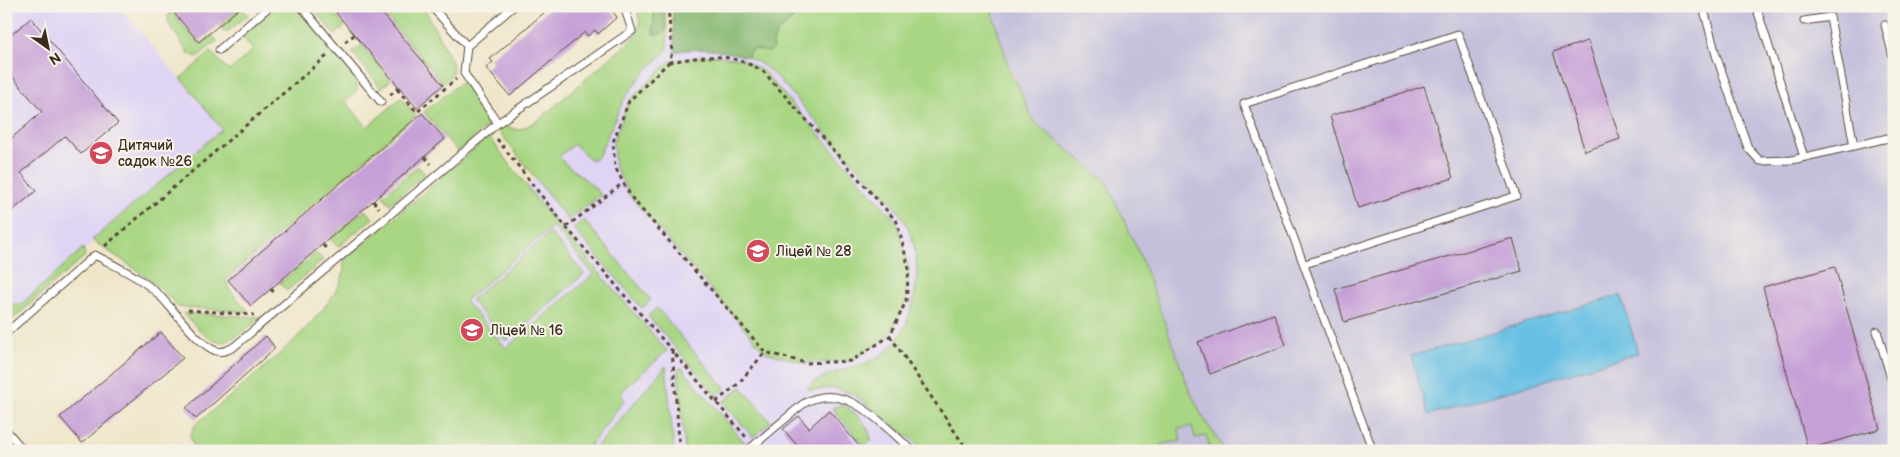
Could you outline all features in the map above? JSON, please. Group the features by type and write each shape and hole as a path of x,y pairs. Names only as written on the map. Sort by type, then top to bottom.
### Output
{"lane":[{"path":"219,50 270,6"},
{"path":"301,6 381,102"},
{"path":"431,6 466,46 464,73 498,124"},
{"path":"466,46 514,6"},
{"path":"6,333 95,255 141,280 158,293 208,346 215,350 228,350 498,124 632,31 624,6"},
{"path":"1703,6 1716,55 1748,148 1760,161 1792,160 1894,138"},
{"path":"1756,6 1804,157"},
{"path":"1804,21 1830,17 1854,146"},
{"path":"1885,25 1894,61"},
{"path":"1304,264 1516,196 1458,34 1244,104 1373,451"},
{"path":"1877,331 1894,388"},
{"path":"747,451 812,398 836,396 854,403 913,451"},
{"path":"6,430 24,451"}],"path":[{"path":"668,6 672,53 669,62 628,101 613,142 615,167 631,197 766,352 806,363 851,361 890,336 906,301 909,269 898,222 763,70 742,59 711,55 669,62"},
{"path":"95,255 336,48"},
{"path":"397,89 417,112 464,73"},
{"path":"491,130 566,227 753,445"},
{"path":"566,227 623,183"},
{"path":"890,336 968,451"},
{"path":"672,350 680,451"},
{"path":"716,402 738,384 766,352"}],"shaded area":[{"name":"Дитячий садок №26","path":"6,6 118,6 223,129 23,303 6,306"},
{"path":"990,6 1894,6 1894,451 1018,451 1164,318 1140,255 1106,181 1034,122 1006,58"},
{"name":"Ліцей № 28","path":"727,34 767,39 933,229 1018,451 250,451 451,234 539,177 637,36"}],"green space":[{"path":"173,6 182,6 173,14 200,45 212,35 217,41 197,57 188,53 168,22 168,16"},
{"path":"277,6 294,6 357,81 357,90 346,102 367,127 401,98 416,115 226,279 229,289 249,312 178,307 148,279 92,240 222,129 181,78 211,52 229,71 253,50 243,37 244,35"},
{"path":"311,6 340,6 333,13 345,26 335,35"},
{"path":"378,6 423,6 453,64 452,73 443,83"},
{"path":"637,6 651,6 654,11 653,32 656,35 663,33 667,28 667,50 641,76 624,99 598,157 591,160 574,144 559,157 601,195 568,220 498,130 502,126 519,130 537,121 635,37 640,24"},
{"path":"651,6 664,6 667,28 663,33 656,35 653,33 654,11"},
{"path":"672,6 781,6 794,19 778,32 774,40 773,50 768,52 754,49 750,51 748,57 703,49 675,52"},
{"path":"781,6 990,6 1012,77 1016,81 1034,122 1106,181 1140,255 1188,387 1201,414 1225,451 1211,451 1206,436 1195,438 1192,426 1179,429 1181,441 1162,444 1162,451 927,451 853,394 834,388 812,390 807,388 826,376 880,356 893,345 904,329 912,306 916,288 916,262 914,244 906,223 880,189 839,148 779,79 763,65 748,57 750,51 754,49 768,52 778,31 794,19"},
{"path":"241,7 248,15 226,33 220,26"},
{"path":"362,45 391,80 381,88 352,52"},
{"path":"711,55 742,59 763,71 897,222 909,269 906,301 890,336 851,361 806,363 765,352 631,197 615,167 613,142 629,101 669,62"},
{"path":"460,83 463,83 489,114 489,124 458,152 424,112"},
{"path":"489,137 545,210 667,351 621,391 624,400 586,451 195,451 190,435 195,425 255,376 301,333 320,312 335,293 343,275 344,260","holes":["553,226 594,274 506,348 465,301"]},
{"path":"418,166 425,174 390,204 383,196"},
{"path":"365,210 373,218 338,247 330,239"},
{"path":"584,220 651,300 642,308 573,228"},
{"path":"550,233 584,274 506,341 471,300"},
{"path":"83,248 85,256 6,325 6,306 23,303"},
{"path":"316,253 323,260 287,291 280,283"},
{"path":"657,308 725,388 717,396 648,316"},
{"path":"183,313 261,317 237,336 228,341 220,342 204,335"},
{"path":"666,366 674,451 593,451"},
{"path":"681,367 745,443 736,451 685,451 678,371"},
{"path":"741,387 771,422 753,437 723,402"},
{"path":"842,405 851,410 865,425 871,441 865,447 832,408"}],"water":[{"path":"1621,295 1638,353 1428,415 1411,356"}],"building":[{"path":"184,6 242,6 199,42 175,14"},
{"path":"344,6 376,6 443,85 417,108 336,13"},
{"path":"552,6 608,6 617,17 598,34 595,30 588,36 585,32 510,96 486,68 493,62 490,59"},
{"path":"31,18 118,123 81,154 65,136 21,173 36,191 6,216 6,143 42,112 6,69 6,39"},
{"path":"1588,41 1620,139 1585,151 1553,52"},
{"path":"1424,86 1453,178 1358,208 1330,116"},
{"path":"422,113 445,139 251,306 228,280"},
{"path":"1513,238 1522,271 1344,322 1335,289"},
{"path":"1835,267 1880,429 1808,449 1763,287"},
{"path":"1274,314 1286,345 1210,374 1198,342"},
{"path":"161,332 183,358 82,443 60,417"},
{"path":"266,336 275,348 196,419 186,408"},
{"path":"829,410 863,451 802,451 783,429 799,416 809,428"}],"place":[{"name":"Дитячий садок №26","path":"101,153"},
{"name":"Ліцей № 28","path":"758,251"},
{"name":"Ліцей № 16","path":"472,330"}]}
